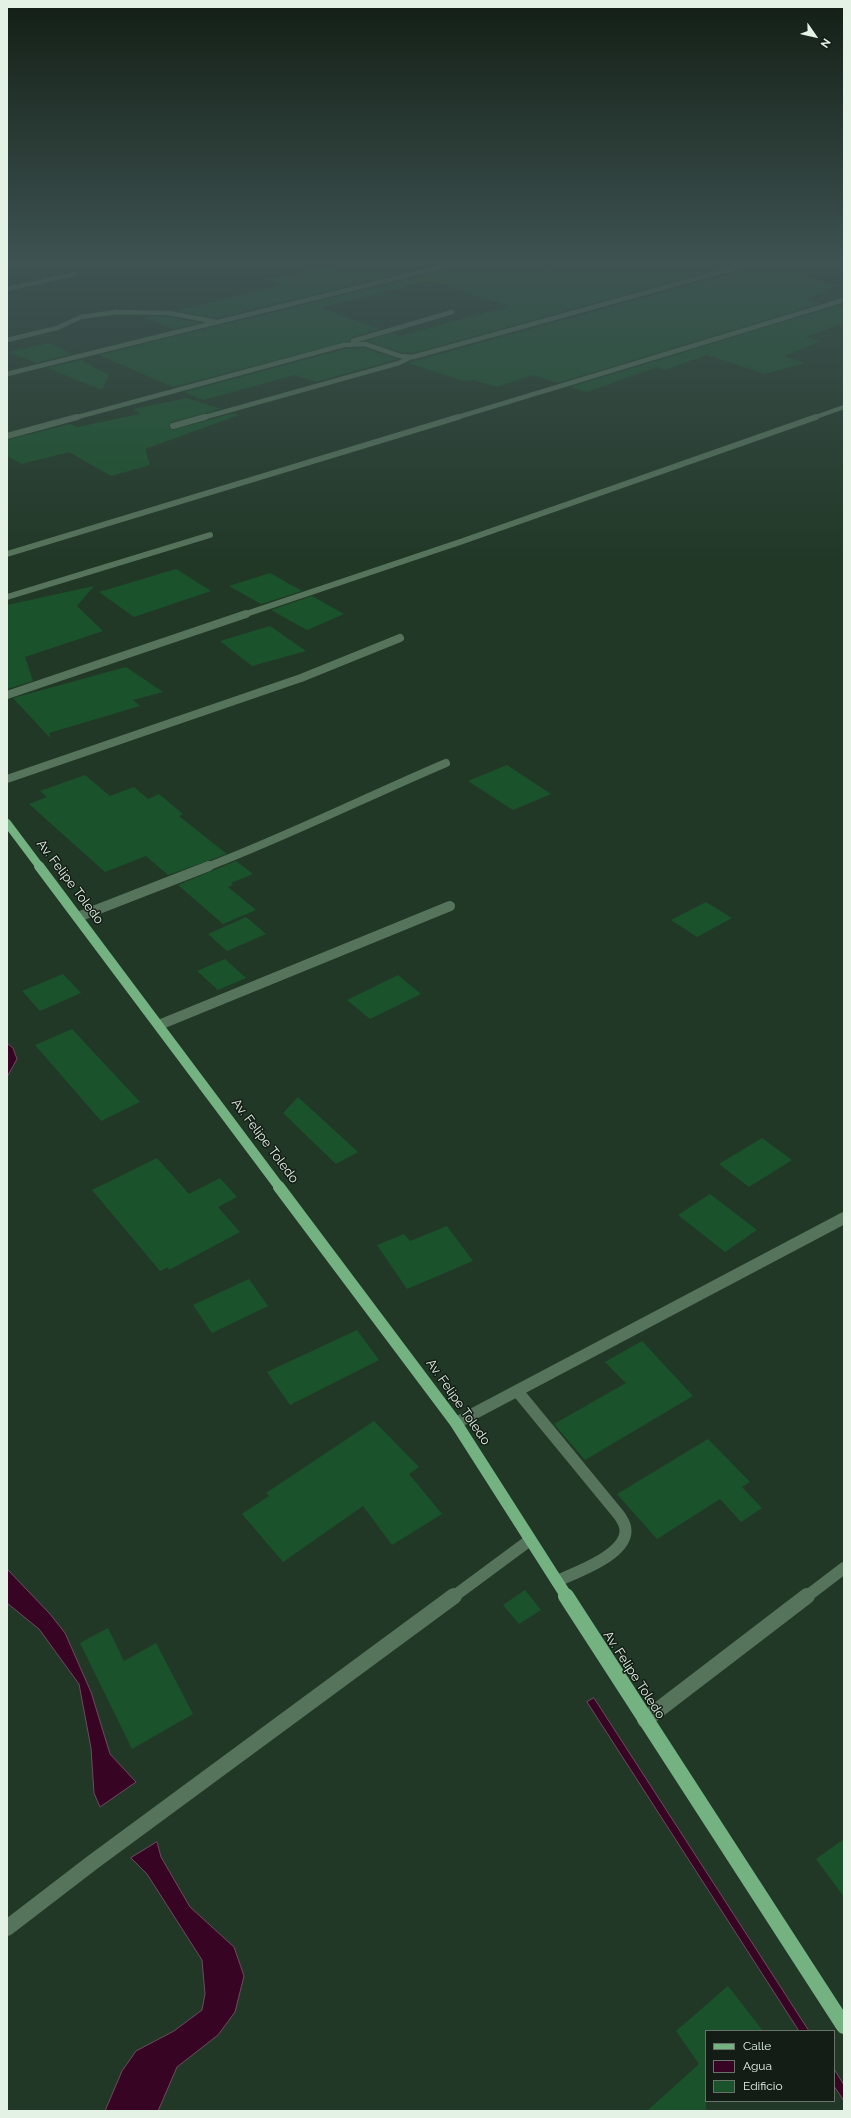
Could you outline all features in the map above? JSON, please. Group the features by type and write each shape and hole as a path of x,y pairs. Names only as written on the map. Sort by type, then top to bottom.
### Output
{"main road":[{"name":"Av. Felipe Toledo","path":"7,823 159,1024 456,1423 645,1720 844,2026"}],"street":[{"path":"7,374 57,362"},
{"path":"7,436 285,362"},
{"path":"173,426 402,362"},
{"path":"7,554 641,362"},
{"path":"7,695 462,541 844,407"},
{"path":"7,597 210,535"},
{"path":"7,779 302,678 400,638"},
{"path":"78,917 252,850 368,796 446,763"},
{"path":"159,1024 450,906"},
{"path":"456,1423 518,1392 844,1218"},
{"path":"518,1392 619,1515 626,1528 623,1542 611,1554 557,1581"},
{"path":"7,1928 92,1862 160,1814 530,1540"},
{"path":"645,1720 844,1568"}],"water":[{"path":"7,1043 13,1048 17,1059 7,1077"},
{"path":"7,1569 50,1614 65,1633 91,1692 110,1754 136,1782 100,1807 94,1793 91,1748 79,1684 39,1629 7,1603"},
{"path":"594,1698 808,2030 798,2030 587,1702"},
{"path":"157,1842 161,1857 190,1907 234,1947 244,1976 235,2012 218,2035 177,2067 158,2111 105,2111 122,2071 136,2051 174,2031 202,2010 205,1994 202,1960 147,1874 131,1858"},
{"path":"835,2071 844,2085 844,2101 835,2088"}],"building":[{"path":"73,362 84,362 109,375 102,390 47,368"},
{"path":"115,362 269,362 173,387"},
{"path":"297,362 388,362 316,382 295,375 203,400 184,392"},
{"path":"628,362 558,383 533,375 497,387 473,380 464,381 408,363"},
{"path":"653,362 688,362 665,370 657,367 587,392 570,387"},
{"path":"728,362 805,363 765,374"},
{"path":"187,398 221,409 171,422 169,427 172,430 234,413 239,415 145,449 150,465 111,476 69,452 22,464 7,456 7,440 70,424 77,427 140,414 133,409"},
{"path":"176,569 211,591 134,617 99,592"},
{"path":"270,573 302,591 261,604 229,586"},
{"path":"94,586 77,606 103,631 25,657 33,681 7,689 7,605"},
{"path":"312,596 344,614 307,630 271,610"},
{"path":"270,626 306,651 252,666 220,641"},
{"path":"126,667 163,692 133,700 140,706 49,733 51,739 13,698"},
{"path":"507,765 551,794 513,810 468,781"},
{"path":"85,775 110,796 134,787 148,799 159,794 183,814 179,816 227,854 168,875 146,856 105,872 29,804 47,797 40,791"},
{"path":"236,861 253,874 231,883 233,885 228,887 256,910 223,924 178,885"},
{"path":"706,902 732,918 697,937 671,920"},
{"path":"246,917 266,934 227,951 208,934"},
{"path":"225,959 246,978 218,990 197,971"},
{"path":"63,974 81,993 40,1011 22,991"},
{"path":"398,975 421,994 370,1019 347,1000"},
{"path":"72,1029 140,1102 101,1121 35,1045"},
{"path":"298,1097 358,1152 336,1164 283,1113"},
{"path":"762,1138 792,1160 749,1187 719,1164"},
{"path":"157,1158 189,1194 220,1178 237,1197 218,1207 240,1232 169,1270 168,1267 160,1271 92,1190"},
{"path":"710,1194 757,1230 725,1252 678,1215"},
{"path":"447,1226 473,1261 407,1289 377,1245 404,1234 410,1241"},
{"path":"249,1279 268,1306 212,1333 193,1305"},
{"path":"357,1330 379,1360 290,1405 267,1372"},
{"path":"642,1341 693,1396 585,1460 554,1424 626,1383 605,1362"},
{"path":"374,1421 419,1467 409,1474 442,1514 392,1545 363,1506 283,1562 242,1514 269,1496 266,1493"},
{"path":"708,1439 750,1482 742,1487 762,1508 741,1522 720,1499 657,1539 617,1494"},
{"path":"525,1590 541,1610 519,1624 503,1605"},
{"path":"108,1628 124,1661 156,1643 193,1714 132,1749 80,1643"},
{"path":"844,1839 844,1897 816,1859"},
{"path":"728,1986 762,2030 705,2030 706,2111 647,2111 699,2064 676,2031"}]}
